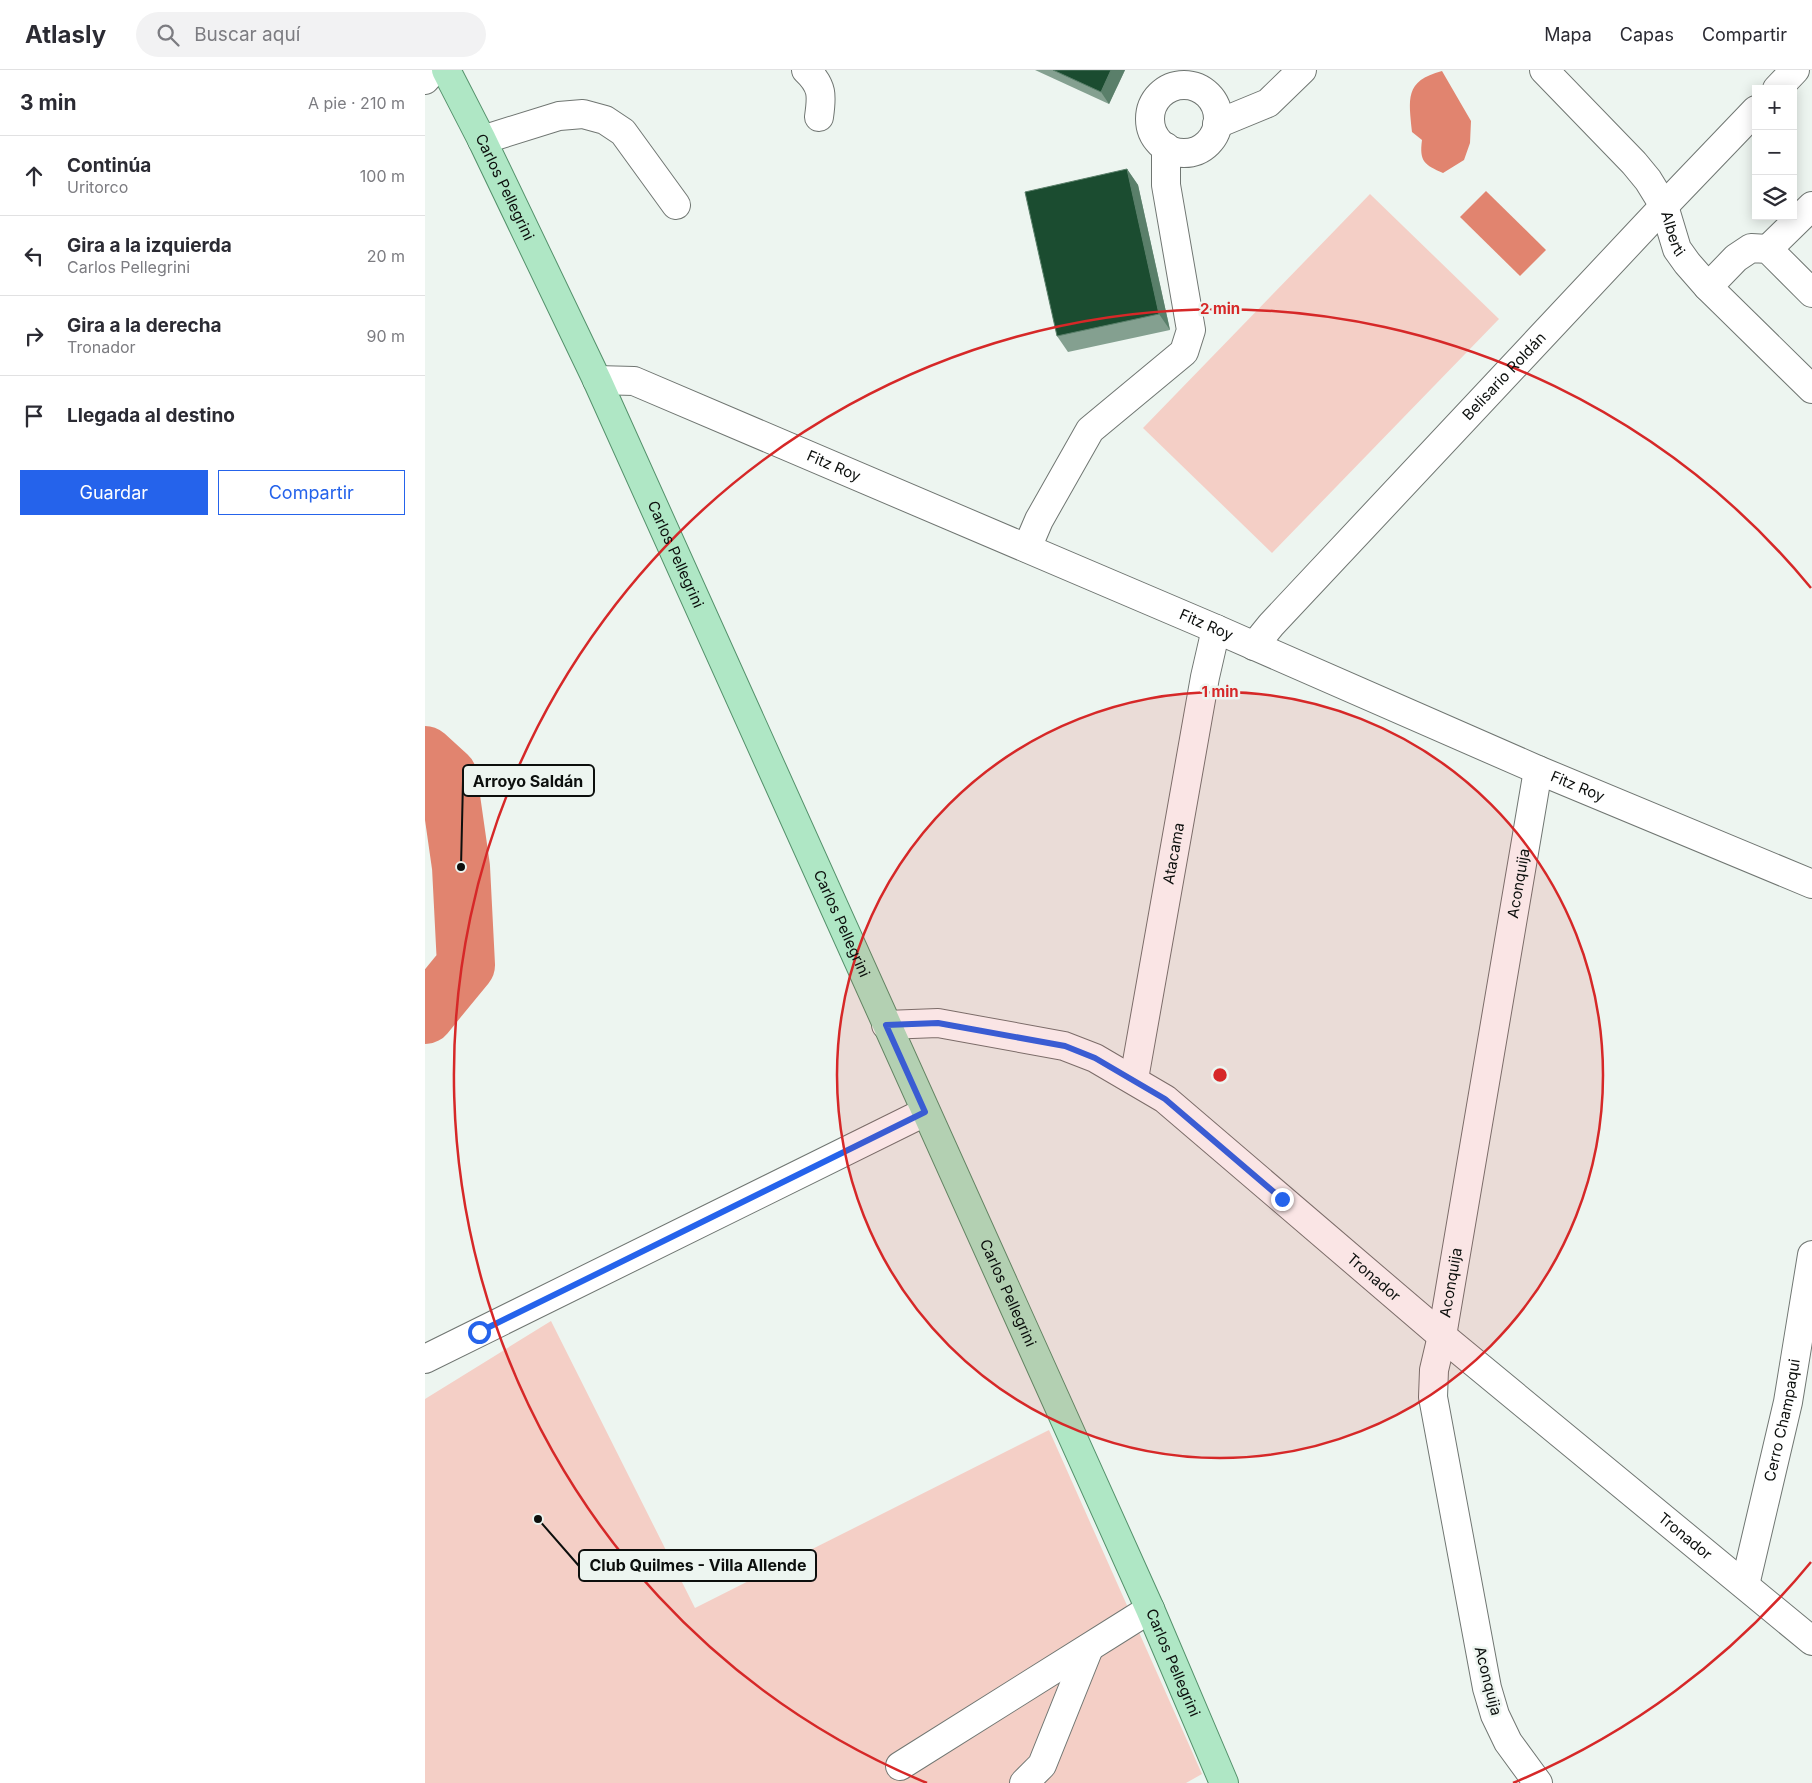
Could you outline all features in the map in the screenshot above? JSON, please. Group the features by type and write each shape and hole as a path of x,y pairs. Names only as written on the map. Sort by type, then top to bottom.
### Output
{"main road":[{"name":"Carlos Pellegrini","path":"446,70 483,140 597,380 1150,1609 1224,1783"}],"street":[{"path":"425,80 434,70"},
{"path":"806,70 815,78 822,94 819,117"},
{"path":"1217,124 1268,103 1302,70"},
{"name":"Alberti","path":"1544,70 1634,163 1648,180 1664,206 1677,249 1687,264 1812,389"},
{"path":"1781,85 1795,70"},
{"path":"1187,77 1213,101 1217,112 1217,124 1214,134 1198,150 1187,153 1175,151 1157,140 1150,120 1151,109 1156,99 1187,77"},
{"path":"483,140 559,116 583,114 605,120 623,132 676,205"},
{"name":"Belisario Roldán","path":"1254,646 1271,625 1752,114"},
{"path":"1027,548 1039,520 1090,430 1184,352 1191,330 1166,185 1166,147"},
{"path":"1768,249 1812,206"},
{"path":"1708,287 1736,258 1751,248 1768,249 1812,293"},
{"name":"Fitz Roy","path":"597,380 634,381 1216,629 1538,770 1812,884"},
{"name":"Atacama","path":"1134,1080 1205,677 1216,629"},
{"name":"Aconquija","path":"1537,1783 1507,1742 1495,1715 1487,1688 1433,1397 1434,1370 1442,1336 1538,770"},
{"name":"Tronador","path":"886,1025 938,1023 1065,1046 1095,1058 1165,1099 1442,1336 1812,1641"},
{"path":"425,1359 925,1112"},
{"name":"Cerro Champaqui","path":"1745,1585 1789,1402 1812,1255"},
{"path":"900,1766 1150,1609"},
{"path":"1024,1783 1041,1765 1089,1648"}],"shaded area":[{"path":"1442,71 1471,121 1470,143 1464,160 1443,173 1425,162 1421,153 1422,140 1412,132 1410,110 1410,101 1415,86 1430,75"},
{"path":"1486,191 1546,250 1520,276 1460,217"},
{"path":"1370,194 1499,319 1272,553 1143,428"},
{"path":"551,1321 695,1608 1049,1430 1202,1774 1186,1783 425,1783 425,1399"}],"building":[{"path":"1053,70 1111,70 1101,92"},
{"path":"1127,169 1159,314 1057,336 1025,192"}],"waterway":[{"path":"425,755 448,776 461,867 466,965 425,1015"}],"place":[{"name":"Arroyo Saldán","path":"461,867"},
{"name":"Club Quilmes - Villa Allende","path":"538,1519"}],"route":[{"path":"479,1332 925,1112 886,1025 938,1023 1065,1046 1095,1058 1165,1099 1282,1199"}]}
